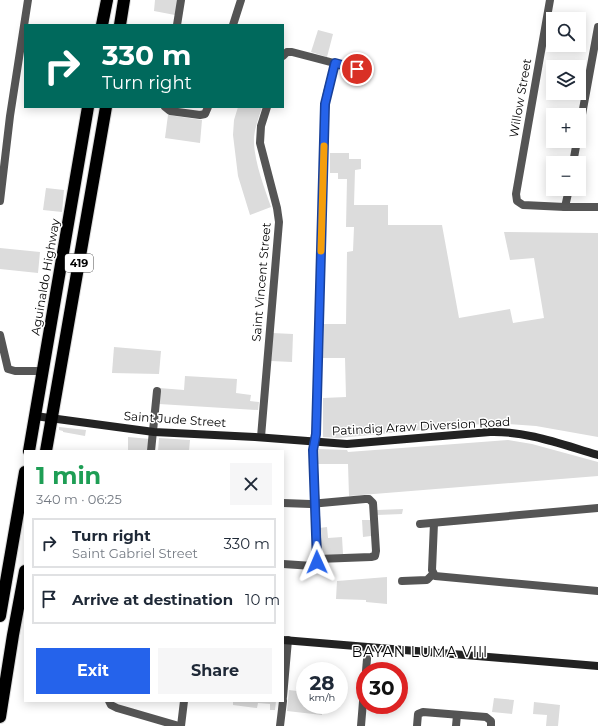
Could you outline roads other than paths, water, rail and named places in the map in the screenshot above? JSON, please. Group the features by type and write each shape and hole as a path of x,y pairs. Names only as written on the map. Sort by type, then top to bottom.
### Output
{"highway":[{"path":"102,24 107,0"},
{"path":"120,24 124,0"},
{"name":"Aguinaldo Highway","path":"29,450 88,108"},
{"name":"419","path":"46,450 106,108"},
{"path":"0,615 24,478"},
{"path":"0,717 21,615 24,582"}],"street":[{"path":"24,24 28,0"},
{"path":"177,24 181,0"},
{"path":"233,24 241,0"},
{"name":"Willow Street","path":"550,0 516,194 517,201 523,205 565,207"},
{"path":"0,202 10,116 24,26"},
{"path":"583,108 598,27"},
{"path":"285,54 292,52 357,69"},
{"path":"284,564 313,566 316,564 318,559 314,503 313,450 316,434 325,104 335,63"},
{"path":"166,108 170,111 200,115 205,114 208,108"},
{"name":"Saint Vincent Street","path":"261,437 279,222 277,208 260,143 261,126 267,108"},
{"path":"567,196 565,207 598,207"},
{"path":"0,336 8,369 15,371 42,371"},
{"path":"152,450 157,391"},
{"name":"Saint Jude Street","path":"35,416 154,432 261,437 315,442"},
{"name":"Patindig Araw Diversion Road","path":"315,442 353,444 490,432 509,432 535,437 598,456"},
{"path":"284,503 310,504 365,498 371,501 374,506 375,556 318,559"},
{"path":"420,524 598,508"},
{"path":"433,574 434,523"},
{"path":"402,581 427,580 433,574"},
{"path":"433,574 438,576 598,591"},
{"path":"284,678 286,640 598,666"},
{"path":"367,662 368,647"},
{"path":"110,702 117,708 180,726 184,702"},
{"path":"280,726 283,702"},
{"path":"417,726 418,714 421,712 488,718 491,721 491,726"},
{"path":"361,726 362,714"},
{"path":"456,726 457,715"}],"district":[{"name":"BAYAN LUMA VIII","path":"420,652"}]}
